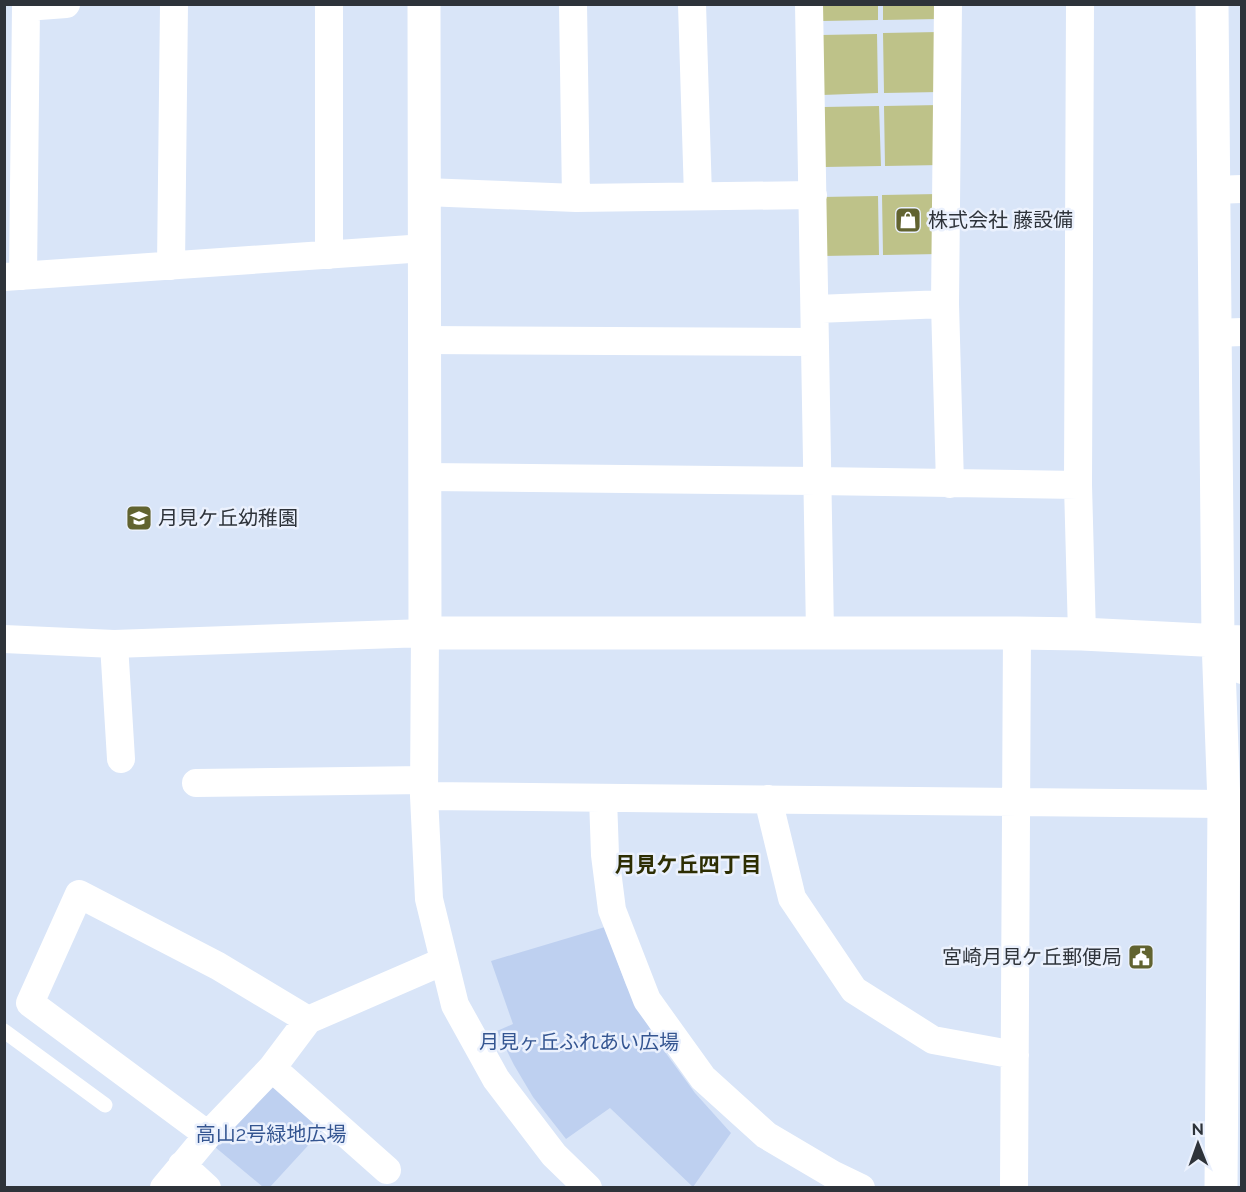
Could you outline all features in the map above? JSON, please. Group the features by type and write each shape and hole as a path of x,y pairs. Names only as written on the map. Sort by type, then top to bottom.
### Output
{"street":[{"path":"66,4 26,7 14,276 424,248"},
{"path":"171,266 174,4"},
{"path":"329,4 329,255"},
{"path":"424,4 424,788 429,899 455,1005 496,1078 554,1155 588,1188"},
{"path":"573,4 576,198"},
{"path":"692,4 698,196"},
{"path":"809,4 820,632"},
{"path":"948,4 945,304 950,484"},
{"path":"1080,4 1078,485 1082,634"},
{"path":"1212,4 1228,189 1230,641 1224,804 1221,1188"},
{"path":"425,192 576,198 813,195"},
{"path":"816,309 945,304"},
{"path":"425,340 815,342"},
{"path":"425,477 1078,485"},
{"path":"4,639 114,644 425,633 820,632 1082,634 1230,641"},
{"path":"1014,1188 1017,633"},
{"path":"1230,641 1242,670"},
{"path":"114,644 121,759"},
{"path":"196,783 424,788 603,798 1224,804"},
{"path":"603,798 605,855 612,910 647,1000 703,1078 766,1135 832,1174 861,1188"},
{"path":"768,800 792,898 854,990 933,1041 1015,1055"},
{"path":"208,1135 30,1003 79,894 218,966 308,1020"},
{"path":"164,1188 208,1135 272,1068 308,1020 444,961"},
{"path":"272,1068 387,1170"},
{"path":"182,1166 207,1188"}],"lane":[{"path":"4,1031 105,1105"}],"green space":[{"name":"月見ヶ丘ふれあい広場","path":"605,927 626,985 657,1041 695,1093 731,1133 693,1187 610,1108 566,1139 533,1097 497,1031 513,1024 491,961"},
{"name":"高山2号緑地広場","path":"269,1085 283,1087 326,1126 270,1187 263,1187 215,1147"}],"building":[{"path":"821,4 878,4 878,20 822,21"},
{"path":"883,4 938,4 939,19 883,20"},
{"path":"939,32 940,92 884,93 883,33"},
{"path":"877,34 878,93 822,95 821,35"},
{"path":"940,105 941,165 885,166 884,106"},
{"path":"879,106 881,166 825,167 824,107"},
{"path":"938,194 939,254 883,255 882,195"},
{"path":"878,196 879,255 823,256 822,197"}],"place":[{"name":"株式会社 藤設備","path":"908,220"},
{"name":"月見ケ丘幼稚園","path":"139,518"},
{"name":"宮崎月見ケ丘郵便局","path":"1141,957"}],"district":[{"name":"月見ケ丘四丁目","path":"688,865"}]}
